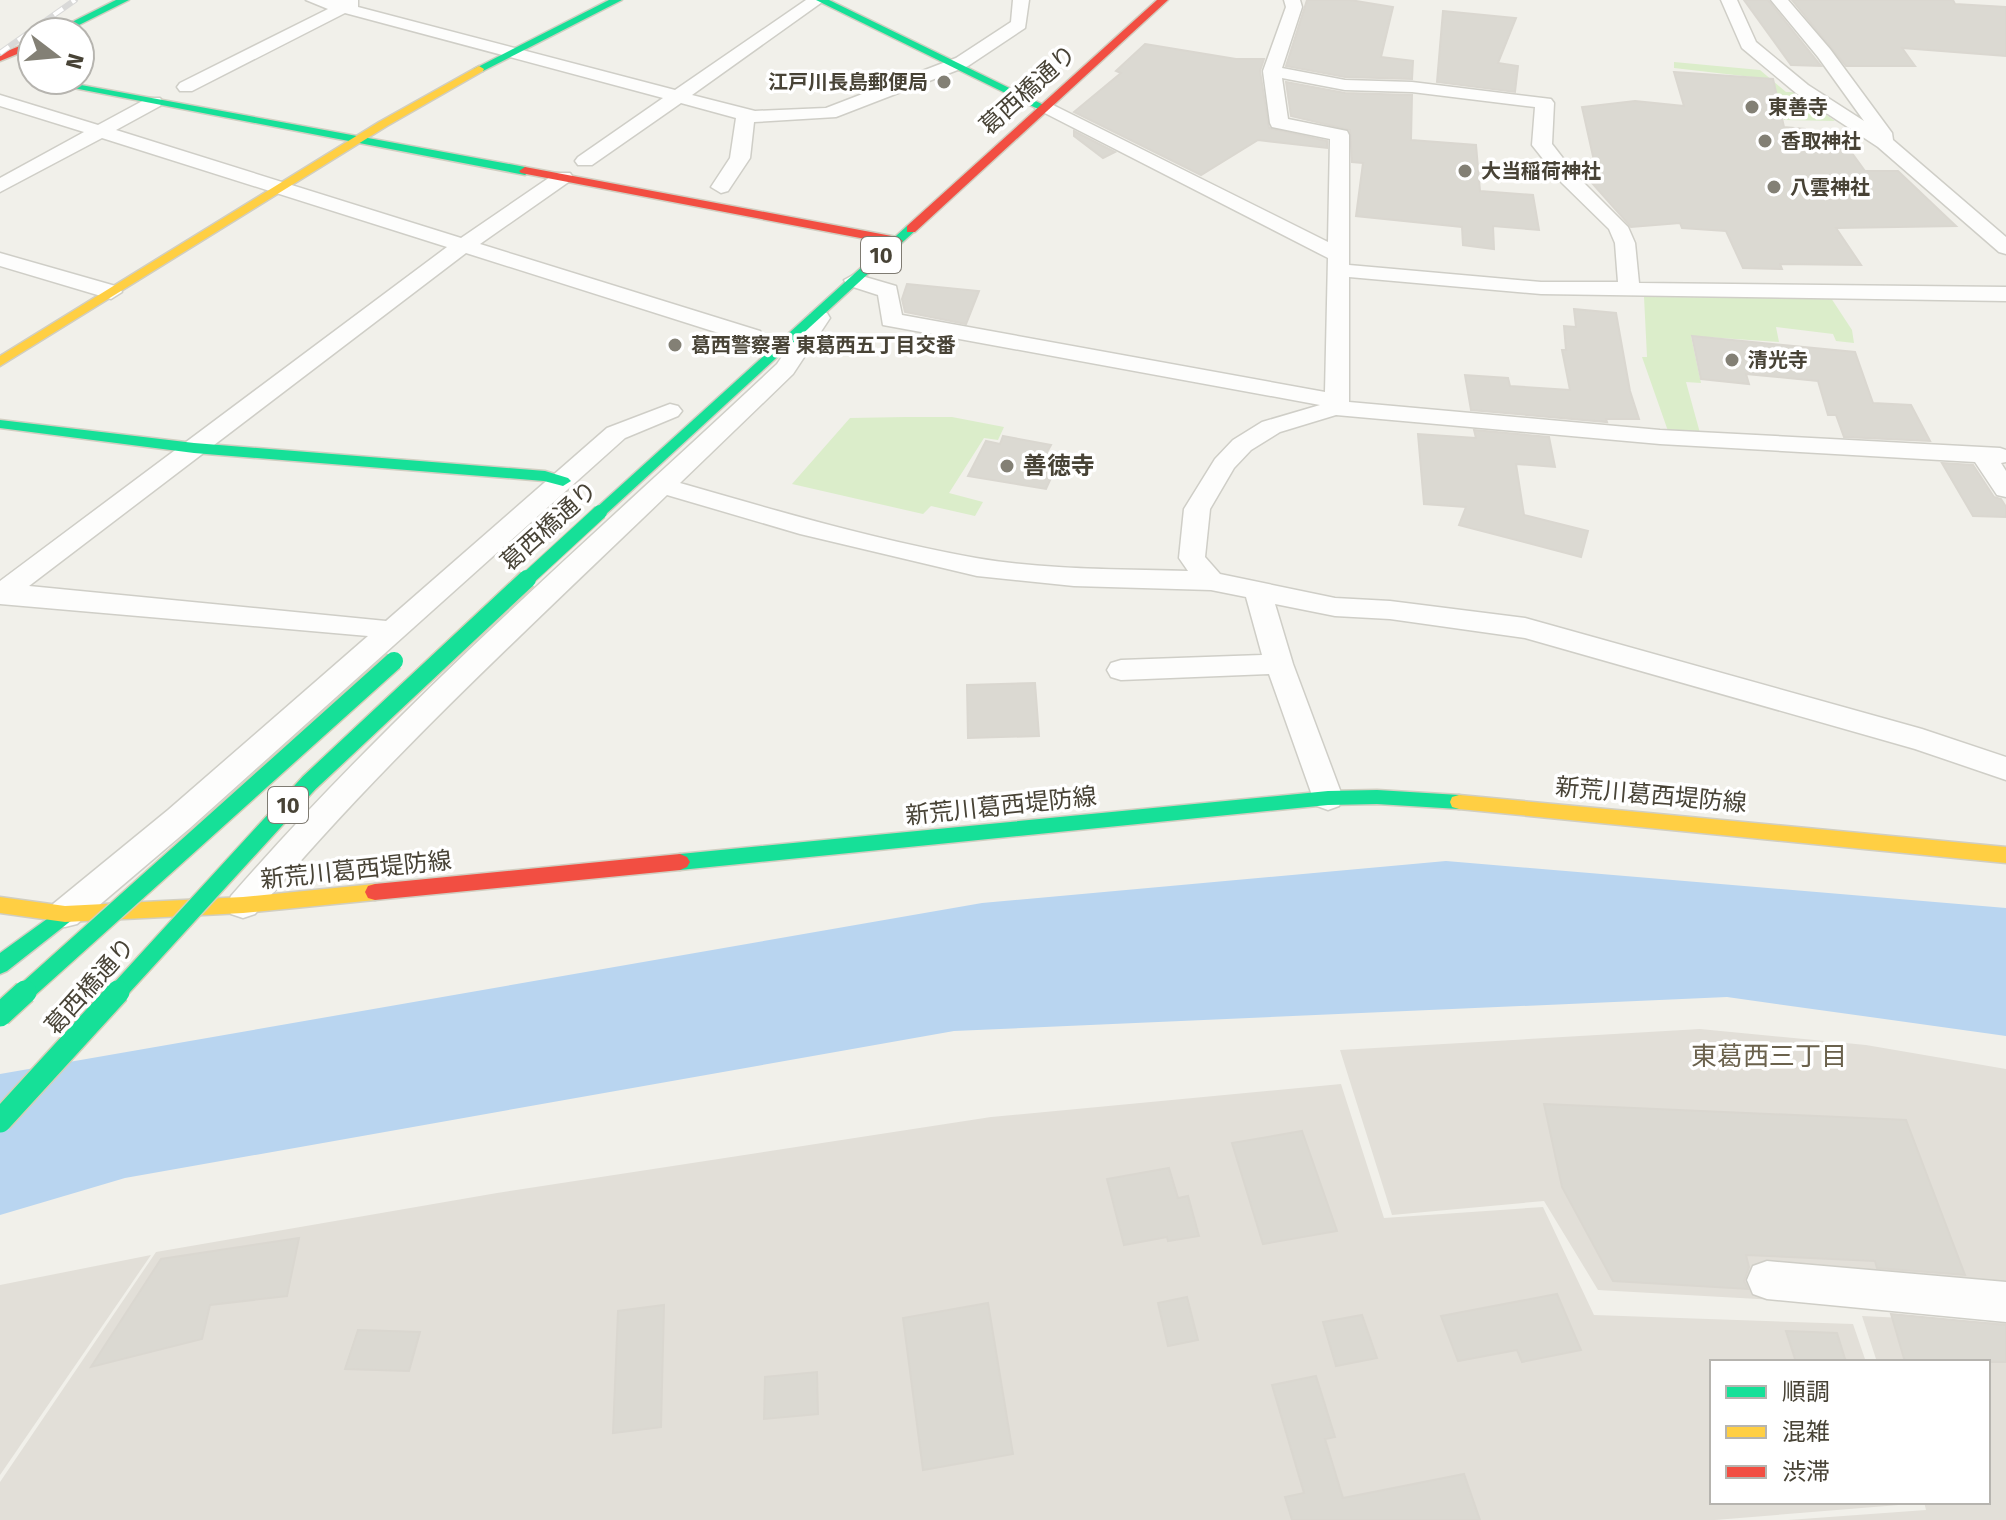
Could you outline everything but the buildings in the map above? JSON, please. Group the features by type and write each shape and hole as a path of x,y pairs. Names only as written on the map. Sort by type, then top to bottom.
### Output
{"main road":[{"path":"90,16 124,0"},
{"path":"0,362 383,124 509,52 617,0"},
{"path":"819,0 951,65 1029,94 1044,108"},
{"name":"葛西橋通り","path":"845,253 867,234 901,220 1044,108 1163,0"},
{"path":"179,86 216,93"},
{"path":"96,91 358,139 572,166 897,241"},
{"name":"葛西橋通り","path":"1006,113 1029,94"},
{"path":"353,118 414,130"},
{"path":"572,166 615,167"},
{"name":"葛西橋通り","path":"0,1121 309,783 393,701 897,241 901,220"},
{"path":"626,451 676,406"},
{"path":"0,424 194,448 545,476 563,481"},
{"name":"葛西橋通り","path":"0,1015 398,640"},
{"name":"新荒川葛西堤防線","path":"0,905 65,914 243,905 1328,798 1377,797 1463,802 2006,855"},
{"path":"0,965 65,914"},
{"path":"0,1022 32,986"},
{"path":"0,1103 94,1017"}],"street":[{"path":"314,0 351,4 509,52 746,115 768,118 829,113 962,62 1019,24 1021,0"},
{"path":"1,593 463,245 572,166 819,0"},
{"path":"1292,0 1294,7 1272,71 1279,123 1340,135 1336,405"},
{"path":"1729,0 1748,44 1802,89 1885,143 2006,248"},
{"path":"1779,0 1878,124 1885,134 1885,143"},
{"path":"179,86 351,4"},
{"path":"1272,71 1345,85 1412,87 1545,103 1542,145 1569,179 1618,227 1625,243 1629,289"},
{"path":"0,100 752,336"},
{"path":"0,186 154,102"},
{"path":"1044,108 1338,262 1541,288 2006,294"},
{"path":"721,186 740,158 746,115"},
{"path":"0,259 111,292"},
{"path":"855,280 888,291 891,320 1336,405 1660,437 1991,455 2006,489"},
{"path":"243,905 301,837 660,485 785,369 829,303"},
{"path":"1211,581 1192,558 1197,509 1224,464 1242,445 1271,427 1336,405"},
{"path":"65,914 398,640 616,433 676,406"},
{"path":"660,485 800,526 977,567 1074,577 1211,581 1335,607 1390,610 1525,628 1922,740 2006,769"},
{"path":"1258,592 1279,664 1328,798"},
{"path":"1,593 374,627 398,640"},
{"path":"1121,670 1279,664"},
{"path":"1767,1280 2006,1302"}],"shaded area":[{"path":"1700,1029 1866,1045 2006,1069 2006,1313 1598,1290 1544,1201 1392,1215 1340,1050"},
{"path":"1341,1084 1384,1218 1543,1207 1594,1315 1853,1324 1865,1360 1710,1360 1710,1504 1911,1504 1715,1520 0,1520 0,1482 156,1252 497,1193 991,1117"},
{"path":"151,1255 0,1475 0,1285"},
{"path":"1862,1316 2006,1323 2006,1520 1788,1520 1926,1510 1924,1504 1990,1504 1990,1360 1876,1360"}],"green space":[{"path":"1674,62 1760,70 1786,92 1794,92 1835,121 1784,120 1777,98 1752,77 1674,68"},
{"path":"1644,297 1831,298 1852,330 1854,343 1836,341 1833,334 1776,327 1779,342 1691,336 1701,383 1686,382 1700,433 1668,431 1642,357 1647,357"},
{"path":"952,417 1004,427 998,440 984,438 949,493 983,502 975,516 931,506 923,514 792,484 850,418"}],"water":[{"path":"1446,861 2006,908 2006,1036 1727,997 954,1031 125,1178 0,1215 0,1074 982,903"}],"railway":[{"path":"0,53 75,0"}],"traffic: fast":[{"path":"90,16 124,0"},
{"path":"479,69 617,0"},
{"path":"821,0 1044,108"},
{"path":"96,91 525,171"},
{"path":"600,512 911,229"},
{"path":"0,424 194,448 545,476 563,481"},
{"path":"0,1121 309,783 393,701 600,512"},
{"path":"0,1015 394,661"},
{"path":"680,862 1328,798 1377,797 1459,802"},
{"path":"0,965 65,914"}],"traffic: slow":[{"path":"0,362 383,124 479,69"},
{"path":"1459,802 2006,855"},
{"path":"0,905 65,914 243,905 375,892"}],"traffic: jam":[{"path":"911,229 1163,0"},
{"path":"0,58 16,51"},
{"path":"525,171 897,241"},
{"path":"375,892 680,862"}],"place":[{"name":"江戸川長島郵便局","path":"944,82"},
{"name":"東善寺","path":"1752,107"},
{"name":"香取神社","path":"1765,141"},
{"name":"大当稲荷神社","path":"1465,171"},
{"name":"八雲神社","path":"1774,187"},
{"name":"葛西警察署 東葛西五丁目交番","path":"675,345"},
{"name":"清光寺","path":"1732,360"},
{"name":"善徳寺","path":"1007,466"}],"district":[{"name":"東葛西三丁目","path":"1769,1056"}]}
